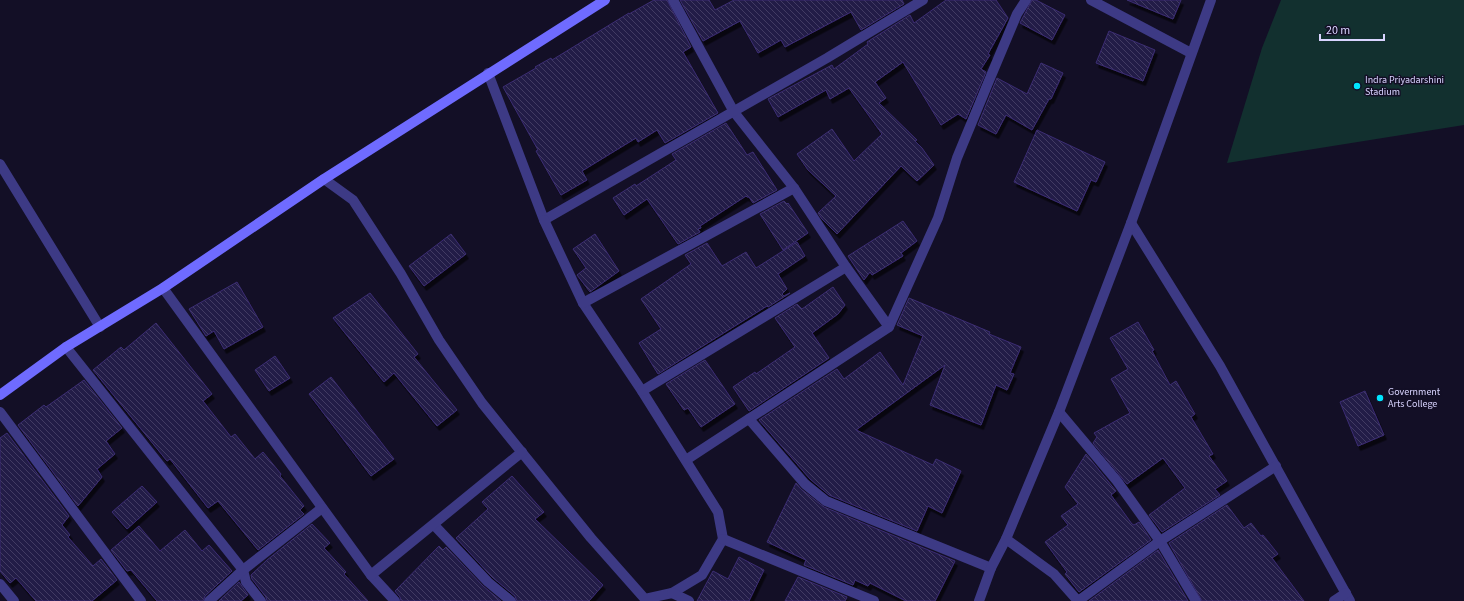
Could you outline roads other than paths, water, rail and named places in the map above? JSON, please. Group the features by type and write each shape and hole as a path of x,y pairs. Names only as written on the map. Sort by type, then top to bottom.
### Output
{"main road":[{"path":"0,395 66,348 163,288 324,178 605,0"}],"street":[{"path":"673,0 734,112 794,188 846,268 889,327"},
{"path":"544,220 734,112 923,0"},
{"path":"686,460 889,327 938,218 958,158 988,83 1017,14 1026,0"},
{"path":"1091,0 1191,53"},
{"path":"979,601 991,568 1006,539 1059,412 1131,223 1211,0"},
{"path":"324,178 353,200 401,274 439,340 482,403 591,538 644,599 672,593 702,575 723,539 718,512 642,391 583,303 544,220 488,74"},
{"path":"0,164 100,327"},
{"path":"583,303 794,188"},
{"path":"1131,223 1220,366 1348,597 1334,601"},
{"path":"642,391 846,268"},
{"path":"163,288 371,575 395,601"},
{"path":"66,348 243,570 246,582 261,601"},
{"path":"0,412 141,601"},
{"path":"1059,412 1117,481 1160,541 1196,601"},
{"path":"749,419 805,484 826,501 991,568"},
{"path":"371,575 522,452"},
{"path":"1006,539 1054,574 1078,601 1160,541 1276,466"},
{"path":"208,601 243,570 322,508"},
{"path":"434,525 488,582 511,601"},
{"path":"723,539 874,601"},
{"path":"0,584 14,601"},
{"path":"672,593 689,601"}],"place":[{"name":"Indra Priyadarshini Stadium","path":"1357,86"},
{"name":"Government Arts College","path":"1380,398"}]}
